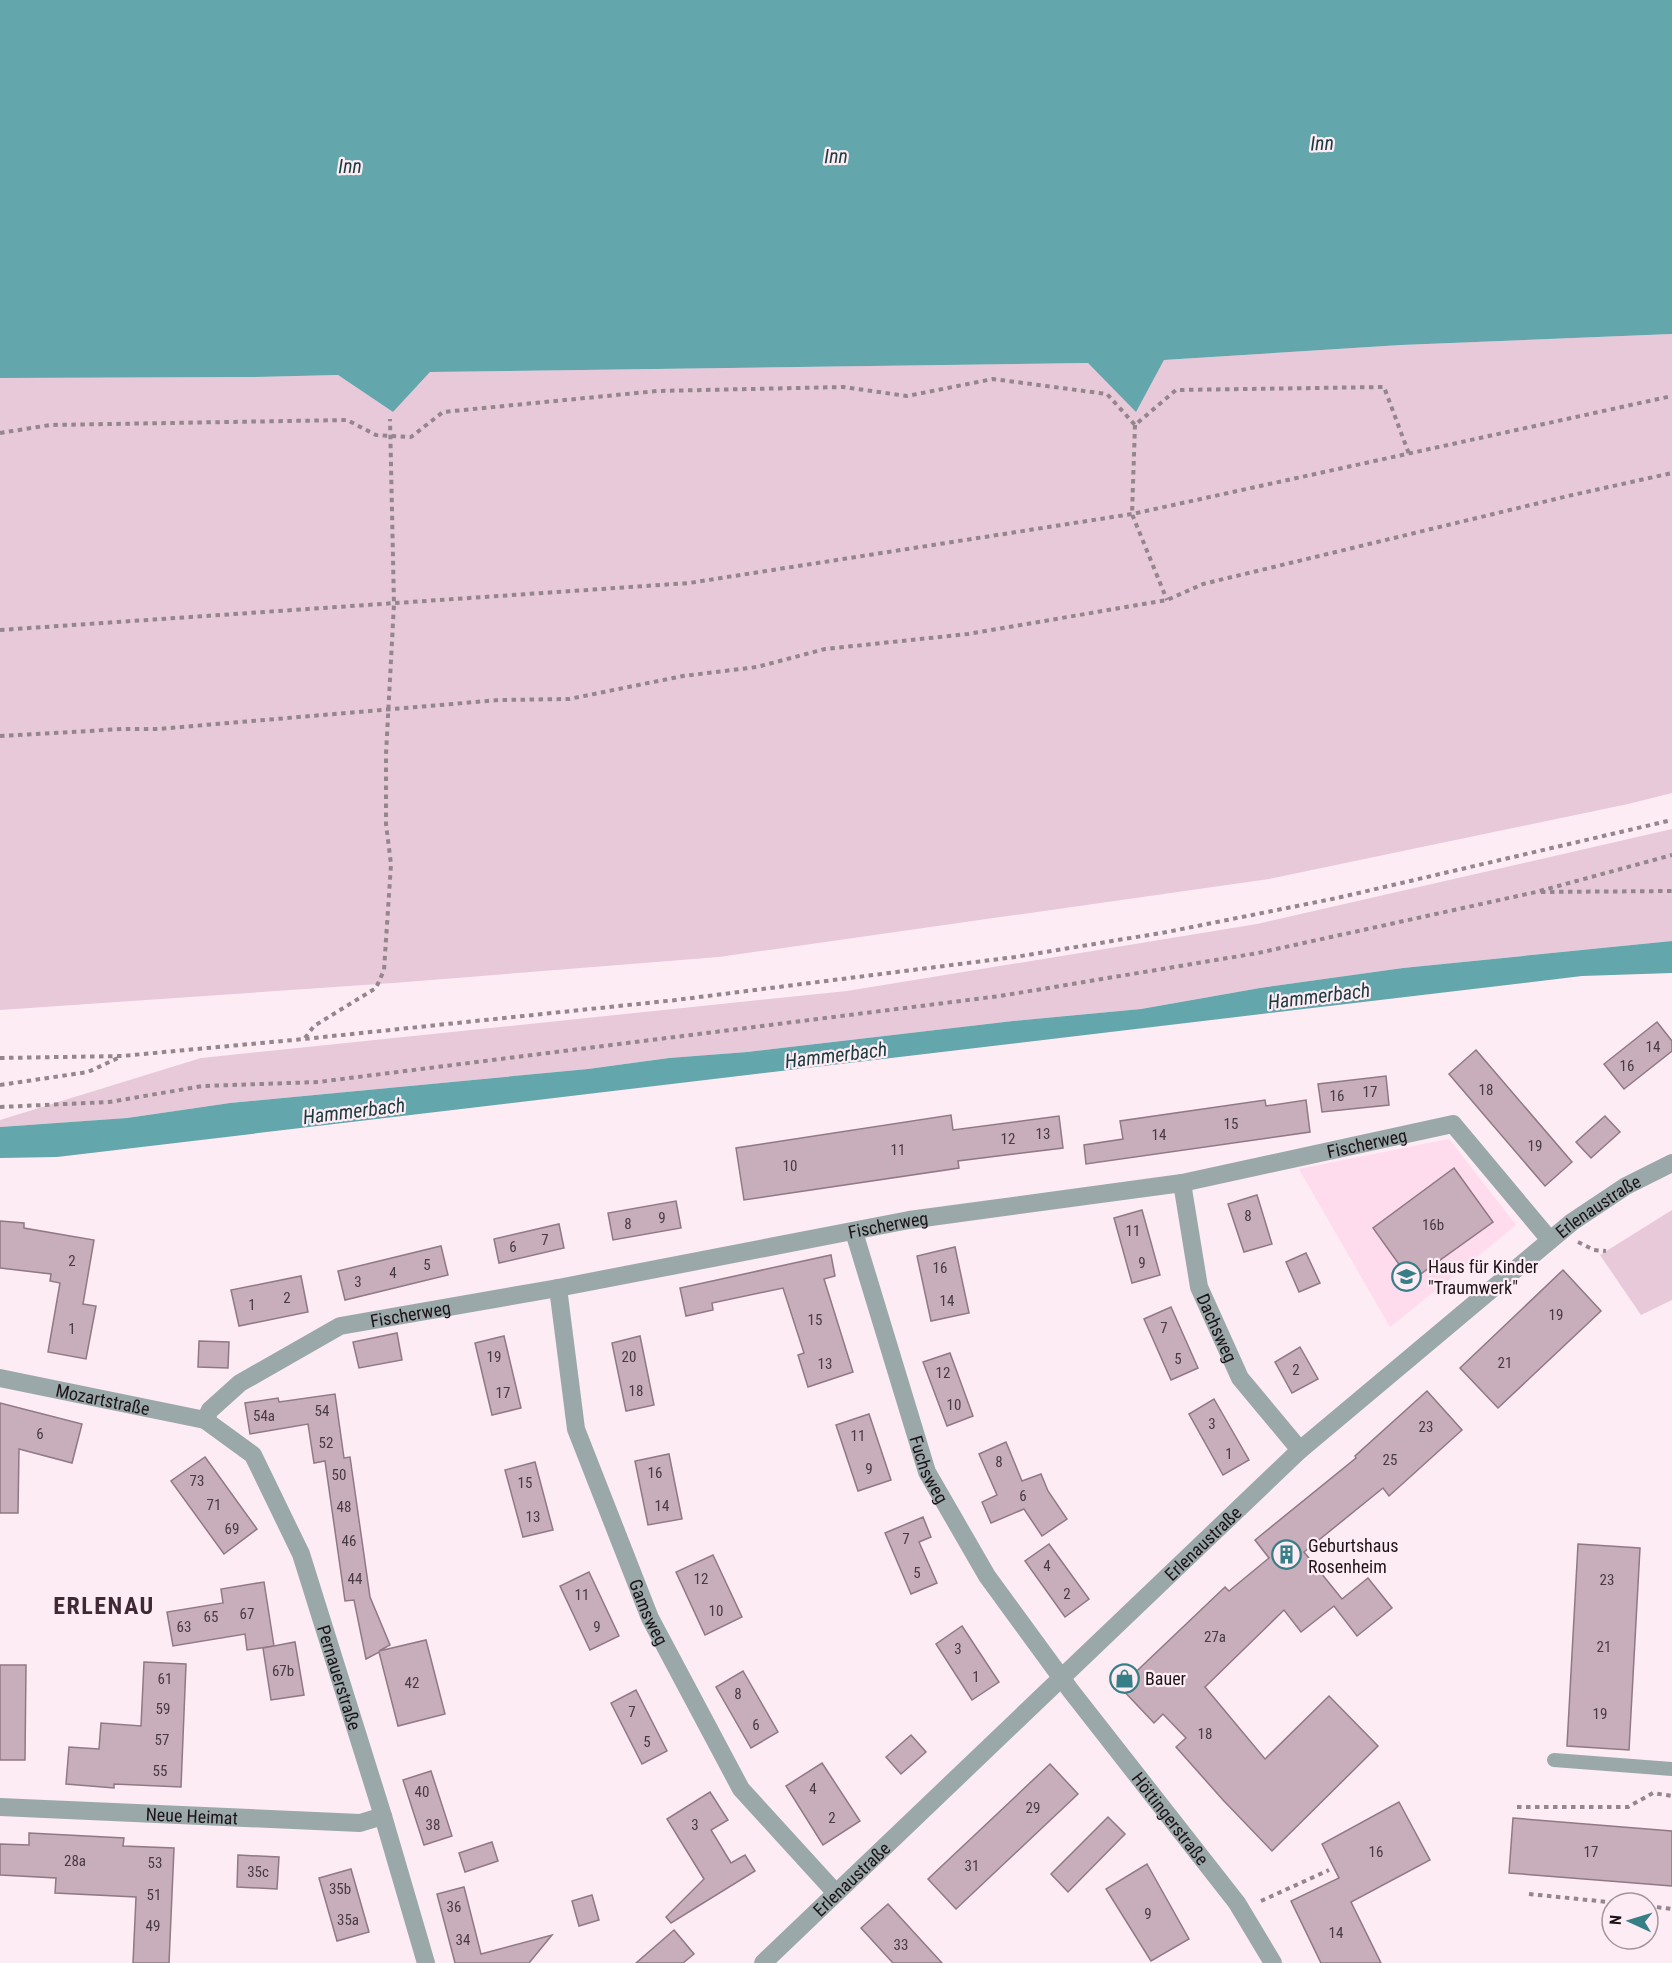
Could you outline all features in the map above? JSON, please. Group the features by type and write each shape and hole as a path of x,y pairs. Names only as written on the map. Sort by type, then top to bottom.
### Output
{"street":[{"name":"Fischerweg","path":"205,1420 210,1410 240,1383 340,1326 558,1288 909,1220 1182,1183 1453,1124 1550,1239"},
{"name":"Erlenaustraße","path":"763,1963 1300,1450 1572,1222 1626,1186 1672,1163"},
{"name":"Dachsweg","path":"1182,1183 1199,1287 1240,1378 1300,1450"},
{"name":"Fuchsweg","path":"854,1232 927,1472 987,1576 1061,1678"},
{"name":"Gamsweg","path":"558,1288 576,1429 650,1618 741,1789 835,1892"},
{"name":"Mozartstraße","path":"0,1378 205,1420"},
{"name":"Pernauerstraße","path":"205,1420 254,1455 302,1554 426,1963"},
{"name":"Höttingerstraße","path":"1061,1678 1241,1910 1273,1963"},
{"name":"Neue Heimat","path":"0,1808 360,1822 383,1816"}],"lane":[{"path":"1554,1760 1672,1769"}],"path":[{"path":"0,433 50,425 347,420 376,435 411,437 443,412 657,391 843,387 907,396 993,379 1107,394 1135,425 1132,514 1167,600"},
{"path":"1135,425 1176,390 1384,387 1408,454"},
{"path":"0,630 689,583 1132,514 1672,396"},
{"path":"304,1039 314,1026 376,988 384,970 391,864 386,824 388,711 394,604 390,419"},
{"path":"0,735 158,729 499,700 569,699 683,676 757,667 825,649 968,634 1167,600 1203,584 1672,473"},
{"path":"0,1059 122,1056 304,1039 676,1000 1015,957 1167,932 1337,898 1672,820"},
{"path":"0,1107 109,1102 203,1086 318,1082 1000,996 1258,953 1536,892 1672,855"},
{"path":"1536,892 1672,891"},
{"path":"0,1085 88,1072 122,1056"},
{"path":"1517,1807 1628,1807 1653,1793 1672,1796"},
{"path":"1241,1910 1329,1870"},
{"path":"1529,1894 1600,1901"}],"shaded area":[{"path":"1672,334 1672,793 1269,879 719,957 393,983 0,1010 0,378 338,375 393,412 430,372 1088,363 1136,411 1164,360 1401,345"},
{"path":"1672,829 1672,941 1403,968 1260,988 1141,1009 1013,1021 747,1052 669,1058 588,1069 230,1103 127,1118 0,1127 0,1120 201,1058 847,991 1257,924"},
{"name":"Haus für Kinder \"Traumwerk\"","path":"1449,1139 1516,1225 1390,1327 1299,1169"},
{"path":"1672,1210 1672,1300 1641,1315 1600,1255"}],"water":[{"name":"Inn","path":"0,0 1672,0 1672,334 1401,345 1164,360 1136,412 1088,363 430,372 393,412 338,375 0,378"},
{"name":"Hammerbach","path":"1672,941 1672,973 1582,976 57,1157 0,1158 0,1127 127,1118 230,1103 588,1069 669,1058 747,1052 1013,1021 1141,1009 1260,988 1403,968"}],"building":[{"path":"1657,1022 1672,1041 1672,1051 1624,1089 1604,1064"},
{"path":"1476,1050 1572,1162 1545,1186 1449,1074"},
{"path":"1386,1076 1389,1105 1322,1112 1318,1084"},
{"path":"1265,1100 1266,1106 1306,1100 1310,1132 1086,1164 1084,1145 1123,1139 1120,1121"},
{"path":"951,1115 953,1130 1059,1116 1063,1148 958,1161 959,1168 744,1200 736,1148"},
{"path":"1605,1116 1620,1132 1591,1158 1576,1142"},
{"path":"1454,1168 1493,1222 1411,1281 1373,1228"},
{"path":"1257,1195 1272,1244 1244,1252 1228,1204"},
{"path":"676,1201 681,1228 613,1240 608,1213"},
{"path":"1142,1210 1160,1275 1132,1283 1114,1218"},
{"path":"0,1221 24,1223 24,1228 94,1240 83,1304 96,1306 86,1359 48,1352 60,1283 50,1281 51,1274 0,1268"},
{"path":"559,1224 564,1248 499,1263 494,1239"},
{"path":"441,1246 448,1275 345,1300 338,1271"},
{"path":"955,1247 969,1313 931,1321 917,1256"},
{"path":"1306,1253 1320,1283 1299,1292 1286,1262"},
{"path":"831,1255 835,1276 824,1279 853,1372 808,1387 798,1355 804,1353 783,1288 712,1303 713,1310 686,1316 680,1288"},
{"path":"1563,1270 1601,1311 1498,1408 1460,1368"},
{"path":"301,1276 308,1312 239,1326 231,1290"},
{"path":"1171,1307 1198,1368 1171,1380 1144,1319"},
{"path":"397,1333 402,1360 359,1368 353,1342"},
{"path":"504,1336 521,1408 492,1415 475,1343"},
{"path":"640,1336 654,1405 626,1411 612,1343"},
{"path":"199,1341 229,1342 228,1368 198,1367"},
{"path":"1300,1347 1318,1379 1292,1393 1275,1362"},
{"path":"950,1353 973,1416 947,1426 923,1362"},
{"path":"1427,1391 1462,1430 1389,1496 1383,1488 1304,1552 1342,1599 1368,1578 1392,1608 1357,1636 1334,1606 1301,1632 1284,1610 1205,1687 1265,1759 1329,1696 1378,1746 1272,1851 1176,1747 1186,1738 1163,1714 1154,1723 1120,1687 1225,1587 1229,1591 1269,1558 1255,1540 1356,1458 1355,1456"},
{"path":"335,1394 344,1458 350,1457 370,1597 390,1645 379,1651 426,1640 445,1714 398,1726 379,1652 366,1659 354,1600 345,1601 325,1461 314,1463 308,1424 250,1434 245,1403 278,1398 279,1402"},
{"path":"1214,1399 1249,1460 1223,1475 1189,1414"},
{"path":"0,1403 82,1424 72,1463 19,1449 18,1513 0,1513"},
{"path":"869,1414 891,1480 858,1491 836,1425"},
{"path":"1006,1442 1022,1481 1041,1474 1048,1491 1067,1519 1042,1536 1024,1509 991,1523 982,1502 997,1495 979,1454"},
{"path":"669,1454 682,1519 648,1525 635,1461"},
{"path":"205,1457 257,1529 224,1554 171,1481"},
{"path":"535,1462 553,1530 523,1537 505,1470"},
{"path":"923,1517 931,1537 919,1542 937,1583 911,1594 885,1533"},
{"path":"1049,1544 1089,1599 1065,1617 1025,1561"},
{"path":"1578,1544 1640,1548 1629,1750 1567,1746"},
{"path":"713,1555 742,1617 705,1635 676,1572"},
{"path":"589,1572 619,1636 590,1650 560,1586"},
{"path":"264,1582 274,1646 247,1650 245,1634 173,1646 167,1612 223,1603 221,1589"},
{"path":"962,1626 999,1682 972,1700 936,1644"},
{"path":"295,1642 304,1695 271,1700 263,1648"},
{"path":"144,1662 186,1664 181,1787 114,1784 114,1788 66,1784 69,1747 99,1749 101,1723 141,1726"},
{"path":"0,1665 26,1665 25,1760 0,1760"},
{"path":"743,1671 778,1732 751,1748 716,1687"},
{"path":"636,1690 667,1751 642,1764 611,1703"},
{"path":"911,1735 926,1752 901,1774 886,1757"},
{"path":"822,1763 860,1821 823,1845 786,1786"},
{"path":"1050,1764 1078,1794 956,1909 928,1879"},
{"path":"431,1771 452,1836 424,1845 403,1780"},
{"path":"710,1792 728,1820 711,1830 731,1863 745,1855 755,1871 671,1923 666,1917 704,1879 667,1819"},
{"path":"1399,1802 1430,1860 1351,1902 1381,1963 1321,1963 1291,1901 1339,1878 1322,1844"},
{"path":"1108,1817 1125,1834 1068,1892 1051,1874"},
{"path":"1513,1818 1672,1831 1672,1886 1509,1873"},
{"path":"29,1833 124,1838 123,1846 174,1848 169,1963 133,1963 136,1897 55,1893 56,1878 0,1875 0,1844 29,1845"},
{"path":"492,1842 498,1861 465,1872 459,1853"},
{"path":"238,1855 279,1857 277,1889 237,1887"},
{"path":"1147,1864 1189,1939 1151,1961 1106,1889"},
{"path":"351,1869 369,1932 337,1941 319,1878"},
{"path":"464,1887 481,1954 552,1935 529,1963 455,1963 437,1894"},
{"path":"592,1895 599,1920 579,1926 572,1901"},
{"path":"888,1904 942,1963 893,1963 861,1928"},
{"path":"674,1930 694,1954 683,1963 636,1963"}],"place":[{"name":"Haus für Kinder \"Traumwerk\"","path":"1407,1276"},
{"name":"Geburtshaus Rosenheim","path":"1287,1555"},
{"name":"Bauer","path":"1124,1678"}],"district":[{"name":"ERLENAU","path":"104,1606"}]}
